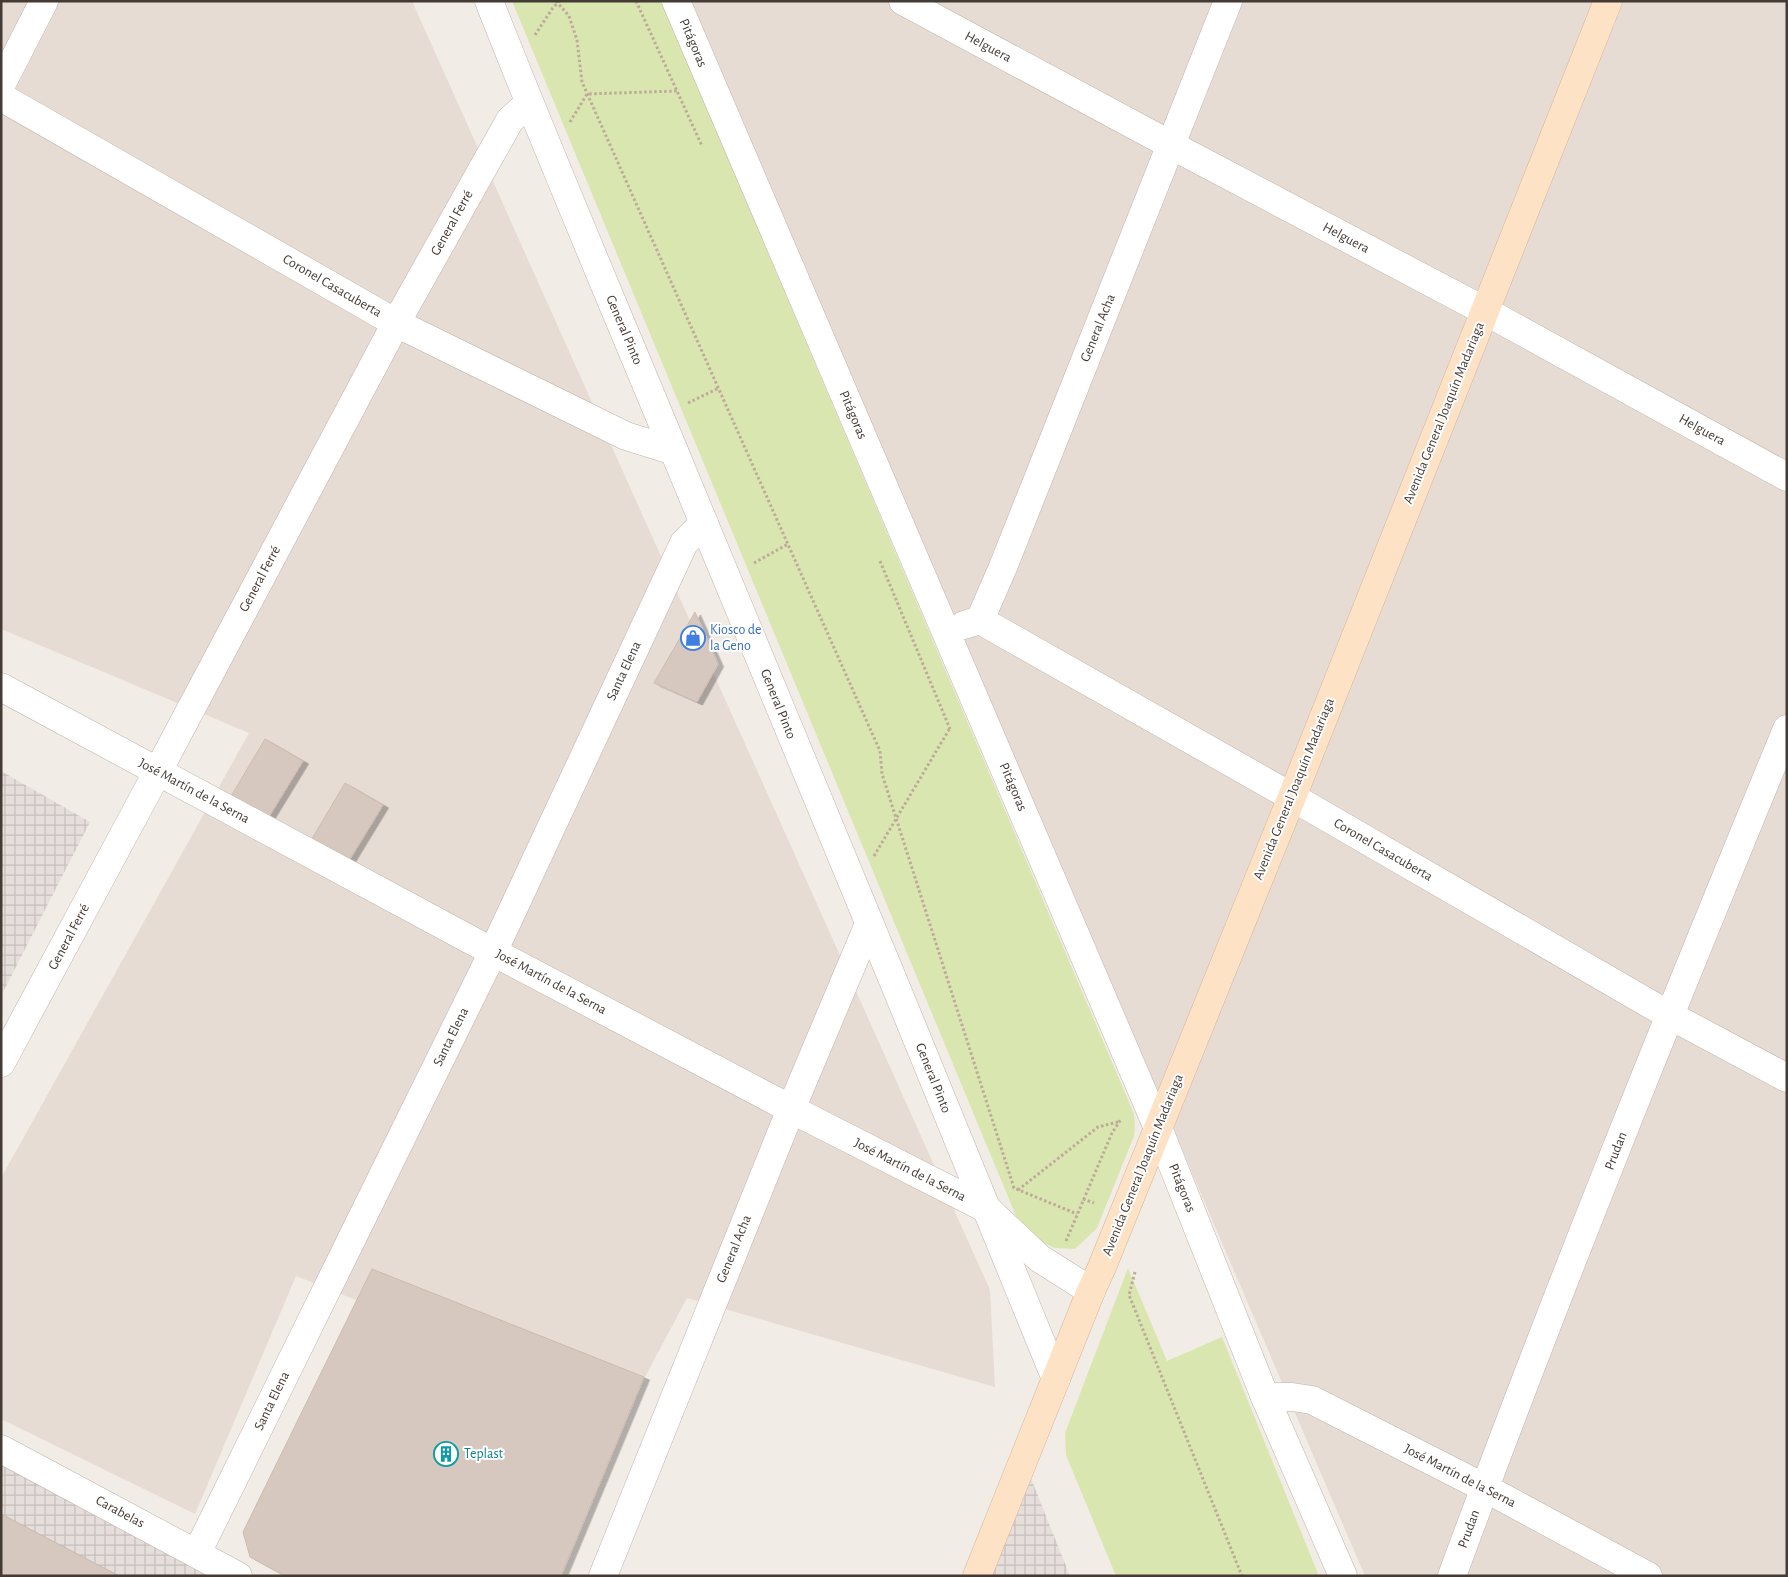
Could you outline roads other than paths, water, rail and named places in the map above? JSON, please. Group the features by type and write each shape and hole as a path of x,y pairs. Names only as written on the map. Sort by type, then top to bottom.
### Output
{"main road":[{"name":"Avenida General Joaquín Madariaga","path":"977,1576 1292,797 1608,1"}],"street":[{"path":"1,84 44,1"},
{"name":"General Pinto","path":"489,1 528,102 704,523 1056,1379"},
{"name":"Pitágoras","path":"676,1 1158,1128 1265,1397 1343,1576"},
{"name":"Helguera","path":"903,1 1485,311 1787,477"},
{"name":"General Acha","path":"980,620 1003,567 1228,1"},
{"name":"Coronel Casacuberta","path":"1,97 396,323 626,436 674,451"},
{"name":"General Ferré","path":"1,1063 396,323 510,120 528,102"},
{"name":"Santa Elena","path":"197,1553 493,952 684,543 704,523"},
{"path":"946,630 980,620"},
{"name":"Coronel Casacuberta","path":"980,620 1292,797 1669,1015 1787,1078"},
{"name":"José Martín de la Serna","path":"1,687 493,952 791,1109 987,1209 1038,1258 1091,1291"},
{"name":"Prudan","path":"1452,1576 1484,1488 1669,1015 1787,729"},
{"name":"General Acha","path":"603,1576 791,1109 869,924"},
{"name":"José Martín de la Serna","path":"1265,1397 1292,1397 1312,1400 1484,1488 1648,1576"},
{"name":"Carabelas","path":"1,1449 238,1576"}],"place":[{"name":"Kiosco de la Geno","path":"693,638"},
{"name":"Teplast","path":"446,1454"}]}
